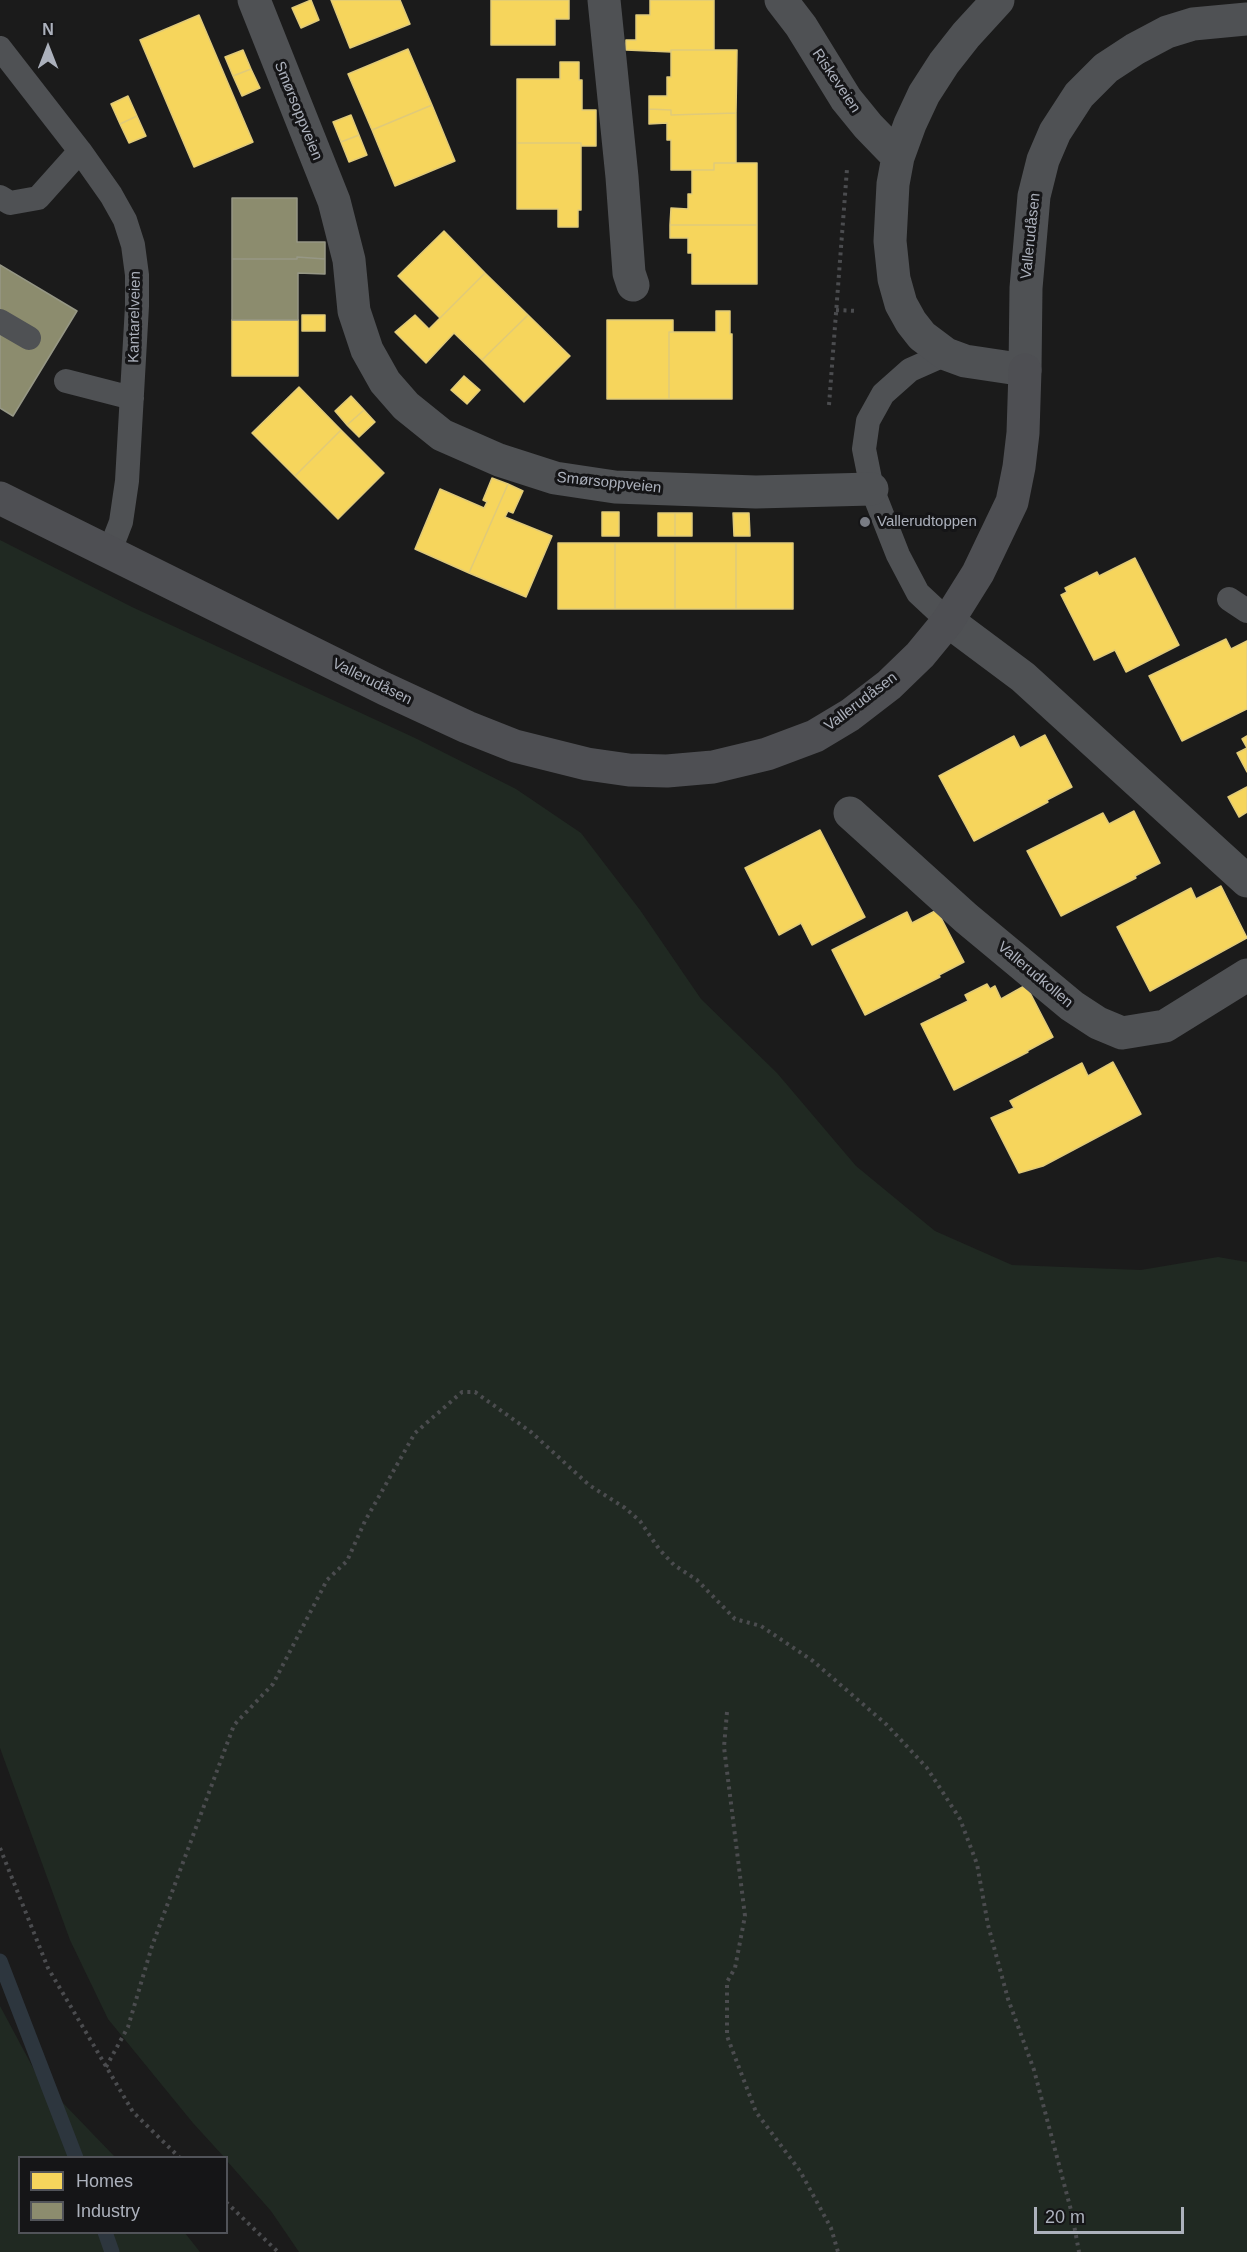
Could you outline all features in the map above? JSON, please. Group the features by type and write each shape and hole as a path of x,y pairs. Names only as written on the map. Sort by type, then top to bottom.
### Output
{"street":[{"name":"Smørsoppveien","path":"254,0 334,201 349,260 354,311 367,350 385,382 406,406 442,435 499,460 555,478 615,487 756,492 872,489"},
{"path":"604,0 629,273 633,285"},
{"name":"Riskeveien","path":"781,0 801,26 846,99 898,157"},
{"path":"998,0 966,35 924,94 910,124 898,157 890,241 894,279 901,304 922,336 946,354 965,361 1024,370"},
{"name":"Vallerudåsen","path":"0,498 109,554 467,727 515,746 549,756 629,770 667,771 713,766 767,754 815,736 850,715 889,685 920,655 948,621 978,573 1012,502 1020,467 1023,433 1026,288 1034,196 1043,160 1055,132 1079,95 1106,68 1135,49 1167,32 1193,24 1247,19"},
{"path":"948,621 1023,677 1247,881"},
{"name":"Vallerudkollen","path":"850,813 966,918 1072,1006 1098,1023 1122,1033 1165,1026 1247,975"}],"lane":[{"name":"Kantarelveien","path":"0,48 111,195 125,220 133,245 137,275 137,306 127,481 121,522 109,554"},
{"path":"0,197 10,202 38,198 80,151"},
{"path":"0,321 29,338"},
{"path":"946,354 910,370 883,394 868,422 864,449 872,489 898,555 918,593 948,621"},
{"path":"66,381 132,398"}],"path":[{"path":"829,405 847,165"},
{"path":"106,2067 128,2027 152,1946 234,1725 273,1684 327,1580 347,1561 365,1521 415,1432 462,1392 475,1392 531,1432 589,1485 625,1508 640,1521 659,1549 674,1564 697,1580 735,1619 761,1626 813,1661 887,1725 927,1768 960,1819 977,1864 988,1925 1008,1999 1034,2070 1072,2214 1079,2252"},
{"path":"728,1712 724,1747 746,1916 735,1968 728,1982 728,2036 756,2112 800,2171 831,2228 838,2252"},
{"path":"0,1848 48,1968 133,2112 179,2156"},
{"path":"228,2204 278,2252"}],"shaded area":[{"path":"0,540 132,607 415,738 516,789 581,833 640,910 701,999 777,1073 856,1166 935,1231 1012,1265 1141,1270 1218,1257 1247,1262 1247,2252 299,2252 271,2211 228,2162 228,2156 223,2156 193,2123 108,2019 70,1940 0,1748"},
{"path":"0,2006 38,2077 114,2156 18,2156 18,2234 186,2234 200,2252 0,2252"}],"building: Homes":[{"path":"311,0 319,20 301,28 292,8"},
{"path":"331,0 400,0 410,24 350,48"},
{"path":"491,0 569,0 569,19 555,19 555,45 491,45"},
{"path":"650,0 714,0 714,50 671,50 671,52 626,50 626,40 636,40 636,15 650,15"},
{"path":"199,15 253,142 194,167 140,40"},
{"path":"408,49 432,105 372,130 348,74"},
{"path":"243,50 251,69 233,76 225,57"},
{"path":"671,50 737,50 736,113 671,115 671,110 649,109 649,96 667,96 667,77 671,77"},
{"path":"560,62 579,62 579,80 582,80 582,110 596,110 596,146 581,146 581,143 517,143 517,79 560,79"},
{"path":"251,69 260,88 242,96 233,76"},
{"path":"128,96 137,116 120,124 111,104"},
{"path":"432,105 455,161 395,186 372,130"},
{"path":"649,109 671,110 671,115 736,113 736,163 714,163 714,170 671,170 671,140 667,140 667,123 649,124"},
{"path":"351,115 359,135 341,142 333,122"},
{"path":"137,116 146,136 129,143 120,124"},
{"path":"359,135 367,155 349,162 341,142"},
{"path":"517,143 581,143 581,210 578,210 578,227 558,227 558,209 517,209"},
{"path":"714,163 757,163 757,225 670,225 671,208 688,209 688,194 692,194 692,170 714,170"},
{"path":"670,225 757,225 757,284 692,284 692,253 688,253 688,238 670,238"},
{"path":"444,231 485,273 440,318 398,276"},
{"path":"485,273 528,315 482,360 454,333 426,363 395,332 415,315 429,329"},
{"path":"716,311 730,311 732,399 669,399 669,332 716,332"},
{"path":"302,315 325,315 325,331 302,331"},
{"path":"528,315 570,356 524,402 482,360"},
{"path":"232,320 298,320 298,376 232,376"},
{"path":"607,320 673,320 673,332 669,332 669,399 607,399"},
{"path":"464,376 480,390 467,404 451,390"},
{"path":"299,387 341,430 295,476 252,433"},
{"path":"351,396 364,410 347,425 335,411"},
{"path":"364,410 375,422 359,437 347,425"},
{"path":"341,430 384,473 338,519 295,476"},
{"path":"492,478 508,484 469,573 415,549 440,489 484,508 487,502 483,500"},
{"path":"508,484 523,491 513,513 508,511 505,517 552,536 526,597 469,573"},
{"path":"602,512 619,512 619,536 602,536"},
{"path":"658,513 675,513 675,536 658,536"},
{"path":"675,513 692,513 692,536 675,536"},
{"path":"733,513 749,513 750,536 734,536"},
{"path":"558,543 615,543 615,609 558,609"},
{"path":"615,543 675,543 675,609 615,609"},
{"path":"675,543 736,543 736,609 675,609"},
{"path":"736,543 793,543 793,609 736,609"},
{"path":"1135,558 1179,645 1126,672 1115,650 1094,660 1061,595 1067,592 1065,588 1097,572 1099,576"},
{"path":"1226,639 1231,649 1247,641 1247,709 1182,741 1149,676"},
{"path":"1045,735 1072,787 974,841 939,776 1014,736 1020,748"},
{"path":"1247,736 1247,748 1242,739"},
{"path":"1247,748 1247,772 1237,753"},
{"path":"1247,787 1247,812 1239,817 1228,797"},
{"path":"1134,811 1160,863 1135,876 1136,878 1061,916 1027,851 1103,813 1109,824"},
{"path":"820,830 865,917 812,945 801,923 779,935 745,868"},
{"path":"1221,886 1247,938 1150,991 1117,927 1191,888 1196,899"},
{"path":"937,910 964,962 939,975 940,977 865,1015 832,950 907,912 912,923"},
{"path":"987,984 990,989 995,986 1001,999 1026,985 1053,1037 954,1090 921,1024 968,1001 965,995"},
{"path":"1113,1062 1141,1114 1043,1166 1019,1173 991,1118 1014,1108 1010,1101 1082,1063 1088,1076"}],"building: Industry":[{"path":"232,198 297,198 297,242 325,242 325,259 297,257 297,259 232,259"},
{"path":"297,257 325,259 325,274 298,273 298,320 232,320 232,259 297,259"},
{"path":"0,265 77,311 13,416 0,408"}],"waterway":[{"path":"0,1961 75,2156"},
{"path":"106,2234 112,2252"}],"place":[{"name":"Vallerudtoppen","path":"865,522"}]}
